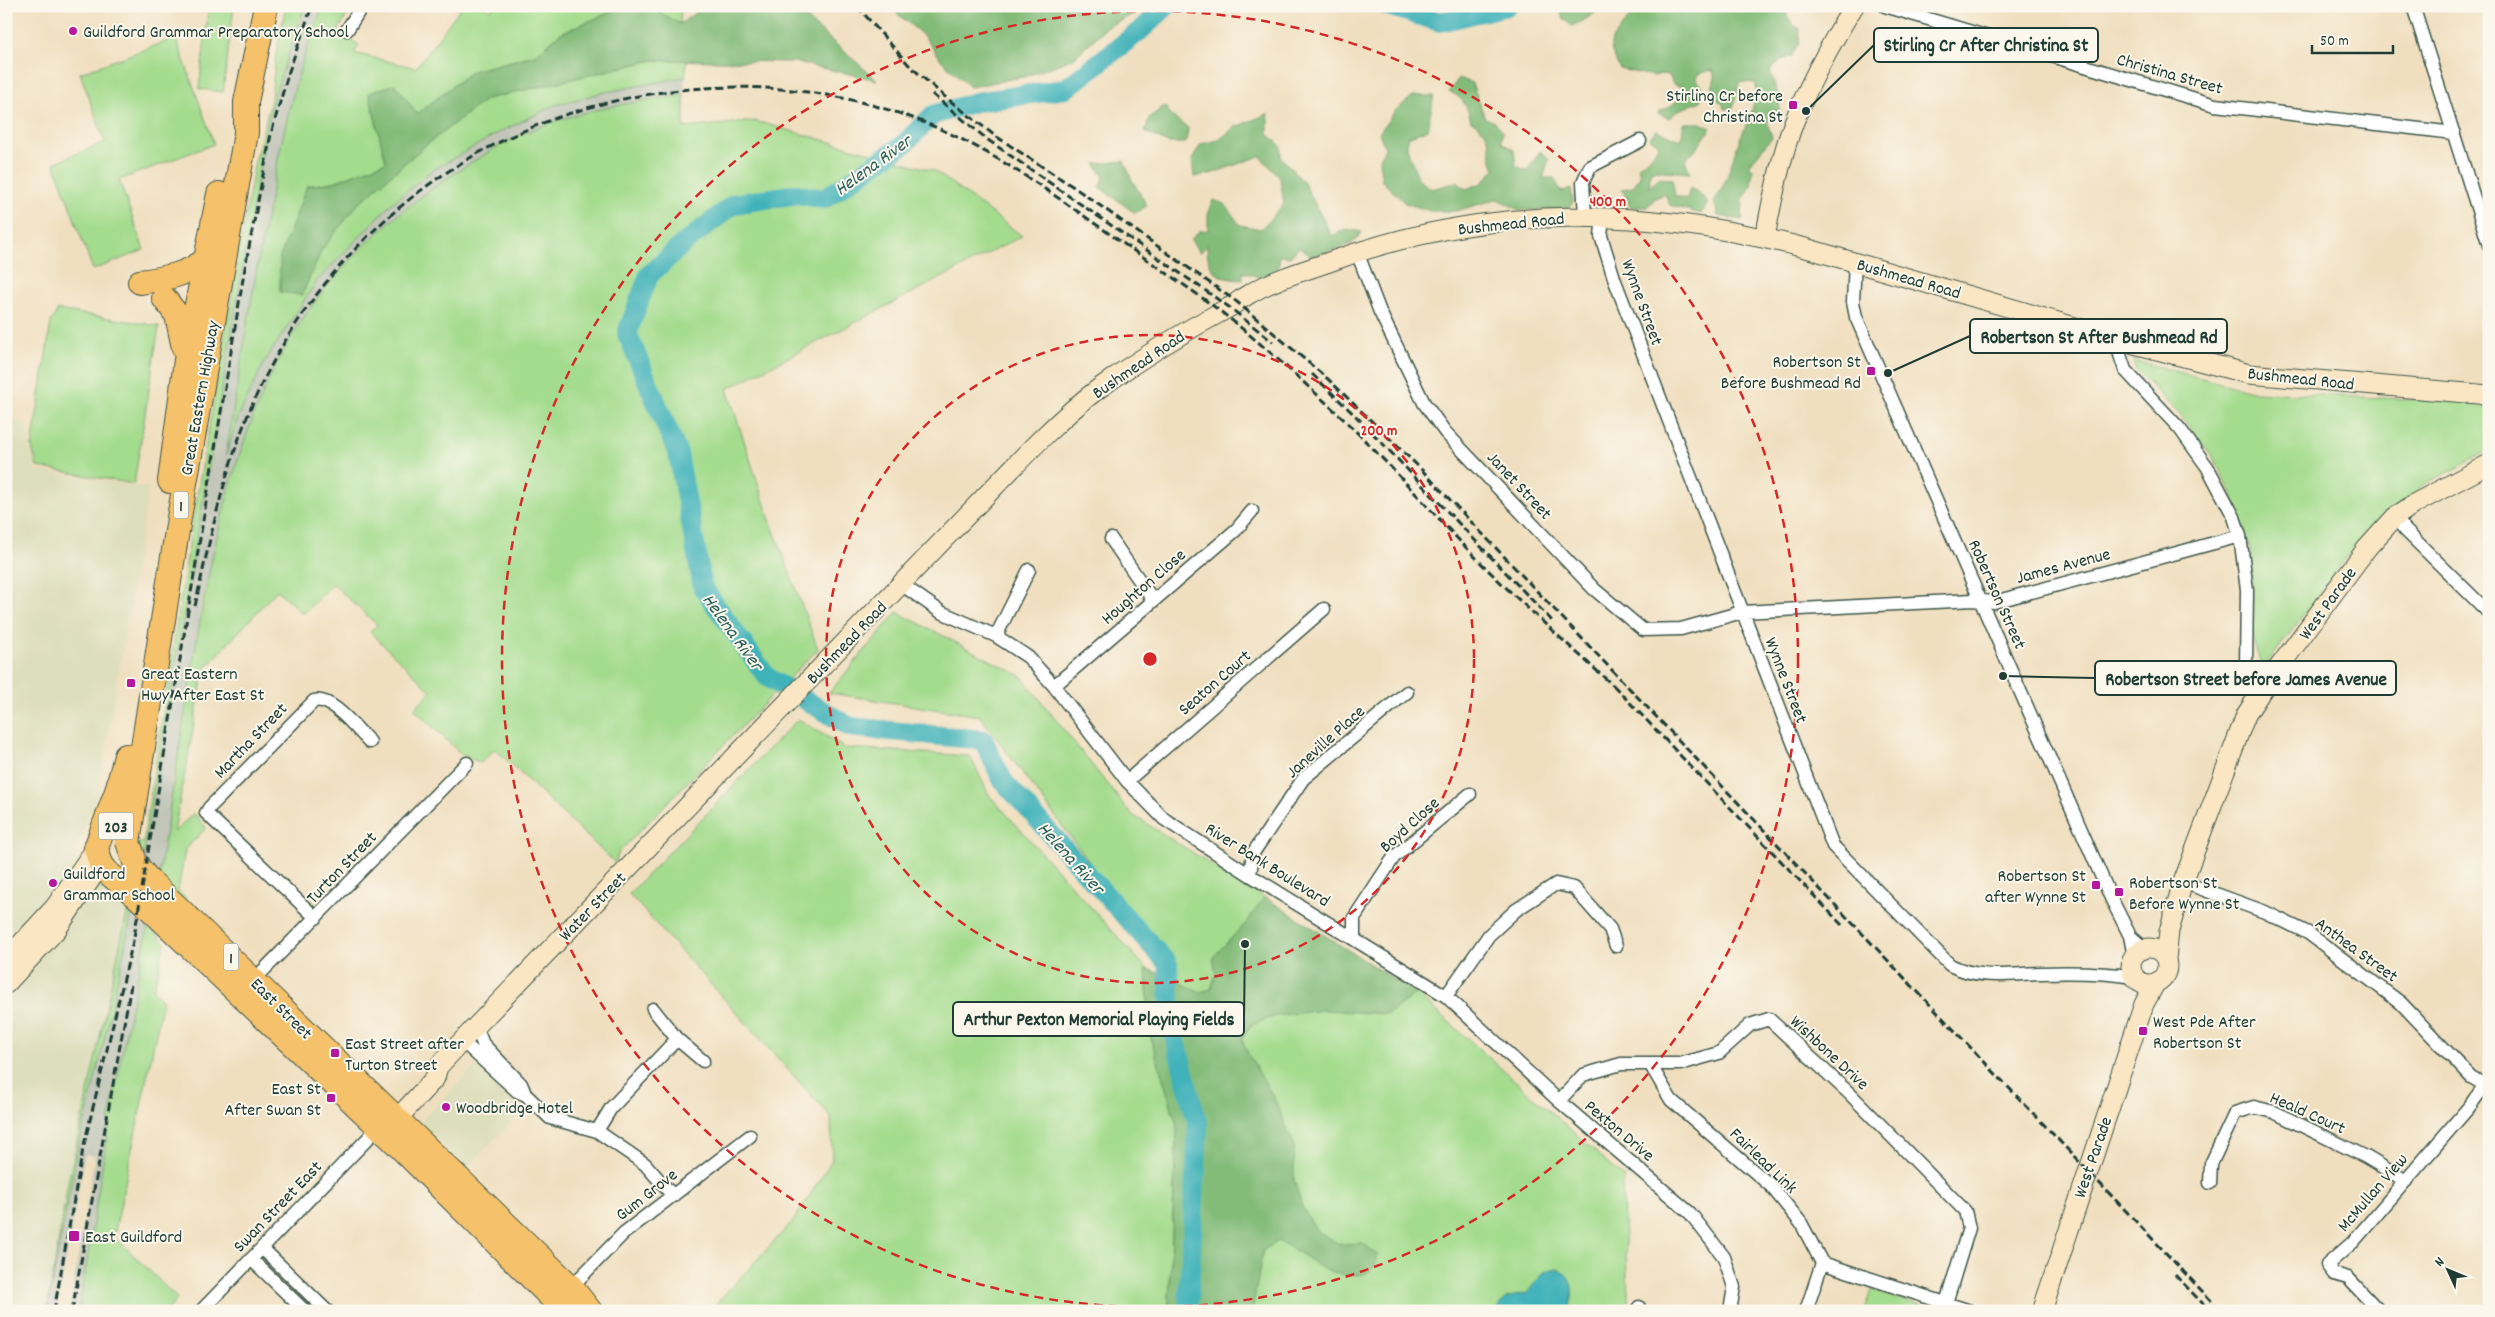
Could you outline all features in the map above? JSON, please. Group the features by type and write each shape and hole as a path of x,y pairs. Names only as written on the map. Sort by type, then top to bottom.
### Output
{"highway":[{"name":"Great Eastern Highway","path":"98,856 111,844 122,804 134,790 246,134 246,102 266,6"},
{"name":"Great Eastern Highway","path":"98,856 121,777 134,721 151,624 186,360 231,132 246,102"},
{"path":"140,282 160,279 196,268 206,259"},
{"path":"164,298 177,315 186,360"},
{"name":"East Street","path":"134,790 127,838 136,865 247,987"},
{"name":"East Street","path":"98,856 111,875 247,987 570,1287 590,1311"},
{"name":"East Street","path":"387,1119 565,1311"}],"main road":[{"path":"1765,238 1772,202 1794,123 1828,48 1854,6"},
{"name":"Bushmead Road","path":"748,745 1012,468 1096,391 1152,352 1251,293 1283,278 1357,252 1452,228 1528,218 1594,216 1694,225 1765,238 1855,262 2123,341 2248,374 2483,393"},
{"name":"West Parade","path":"2042,1311 2144,1004 2145,965 2169,931 2183,882 2246,715 2262,690 2367,548 2395,517 2414,504 2489,464"},
{"name":"Water Street","path":"387,1119 428,1071 438,1068 748,745"},
{"name":"203","path":"6,960 55,907 98,856"},
{"name":"203","path":"6,984 57,929 98,856"}],"street":[{"path":"347,30 362,6"},
{"name":"Christina Street","path":"1885,6 2215,105 2454,133"},
{"path":"2413,6 2489,245"},
{"name":"Wynne Street","path":"1640,140 1590,167 1583,182 1615,281 1833,846 1950,965 1964,972 1986,976 2110,973 2145,965"},
{"name":"Janet Street","path":"1357,252 1380,312 1424,403 1446,432 1594,589 1643,630 1681,628 1742,612"},
{"name":"Robertson Street","path":"1855,262 1853,302 1856,317 2111,898 2145,965"},
{"path":"2123,341 2120,355 2126,370 2174,422 2208,468 2225,498 2240,536 2247,590 2246,665 2253,679 2262,690"},
{"name":"Houghton Close","path":"1054,686 1236,530 1252,511"},
{"path":"2395,517 2405,530 2489,613"},
{"name":"James Avenue","path":"1742,612 1994,602 2240,536"},
{"path":"1111,539 1154,600"},
{"path":"996,636 1029,570"},
{"name":"River Bank Boulevard","path":"901,584 941,612 996,636 1028,657 1054,686 1127,781 1164,819 1250,875 1446,996"},
{"name":"Seaton Court","path":"1127,781 1324,609"},
{"name":"Janeville Place","path":"1250,875 1253,854 1303,779 1407,692"},
{"name":"Martha Street","path":"316,918 208,818 206,813 308,706 320,700 331,704 370,742"},
{"name":"Turton Street","path":"247,987 467,763"},
{"name":"Boyd Close","path":"1354,938 1354,918 1394,857 1470,794"},
{"name":"Anthea Street","path":"2183,882 2265,912 2308,933 2401,1003 2471,1077 2485,1085"},
{"path":"1446,996 1489,935 1516,910 1556,884 1574,888 1610,929 1616,946"},
{"name":"Pexton Drive","path":"1446,996 1559,1101 1690,1213 1724,1257 1734,1287 1730,1311"},
{"path":"653,1009 677,1039 703,1061"},
{"name":"Wishbone Drive","path":"1559,1101 1583,1075 1621,1064 1680,1064 1719,1053 1750,1025 1769,1019 1850,1094 1966,1212 1969,1228 1946,1303"},
{"path":"476,1027 483,1044 521,1084 526,1095"},
{"path":"597,1131 611,1108 677,1039"},
{"path":"462,1041 517,1091 526,1095 550,1118 597,1131 645,1164 673,1196"},
{"name":"Fairlead Link","path":"1650,1064 1671,1100 1771,1186 1801,1223 1822,1263"},
{"name":"McMullan View","path":"2379,1311 2348,1278 2334,1274 2327,1265 2353,1242 2469,1107 2485,1085"},
{"name":"Heald Court","path":"2210,1183 2211,1164 2235,1112 2254,1107 2274,1112 2366,1157 2406,1181"},
{"name":"Swan Street East","path":"201,1311 387,1119"},
{"name":"Gum Grove","path":"570,1287 624,1233 750,1136"},
{"path":"262,1248 327,1311"},
{"path":"251,1259 305,1311"},
{"path":"1806,1311 1822,1263 1970,1311"}],"shaded area":[{"path":"305,6 324,6 295,86 282,141 262,236 227,451 239,415 264,363 317,281 389,206 430,172 498,133 555,105 601,93 685,77 684,95 636,101 537,128 488,153 455,173 404,209 370,240 337,275 283,351 260,398 240,454 220,523 202,602 158,880 143,857 174,666 263,146 274,97"},
{"name":"Guildford Grammar School","path":"6,418 26,423 36,470 149,488 99,790 73,856 128,909 68,1183 47,1311 6,1311"},
{"path":"133,908 148,925 112,1104 79,1311 69,1311 95,1156 85,1154 57,1309 67,1311 48,1311 77,1154 107,1029"},
{"path":"476,1065 523,1110 467,1168 419,1123"}],"green space":[{"path":"209,6 234,6 223,92 199,89"},
{"path":"286,6 305,6 274,97 263,146 143,857 137,842 143,843 192,525 255,161 271,100 276,52"},
{"path":"324,6 352,6 338,31 359,45 354,53 416,68 462,6 485,6 491,10 494,6 625,6 561,33 535,55 472,71 417,114 369,93 386,162 334,182 307,186 302,294 322,249 358,204 422,148 486,99 653,60 687,60 685,77 601,93 555,105 498,133 430,172 389,206 317,281 264,363 239,415 226,455 260,252 282,139 307,49"},
{"path":"625,6 649,6 680,24 705,6 792,6 877,80 794,62 653,60 486,99 422,148 358,204 322,249 302,295 280,292 280,257 307,186 334,182 386,162 369,93 395,84 417,114 472,71 535,55 561,33"},
{"path":"649,6 681,6 680,24"},
{"path":"888,6 1151,6 1108,26 1074,58 1027,76 970,87 942,61 924,36"},
{"path":"1558,6 1605,6 1583,21 1571,26 1564,19"},
{"path":"1629,6 1789,6 1786,14 1793,25 1800,29 1799,43 1792,56 1781,60 1770,71 1779,97 1780,114 1767,122 1772,137 1748,166 1753,169 1751,187 1743,199 1742,220 1718,216 1714,201 1725,181 1750,116 1755,100 1756,83 1740,82 1733,108 1725,109 1722,102 1716,100 1711,93 1715,77 1712,70 1698,74 1696,79 1702,88 1701,101 1679,110 1669,118 1657,113 1672,105 1686,93 1685,88 1673,84 1669,75 1653,76 1620,69 1611,49 1611,43 1613,37 1632,12"},
{"path":"176,38 214,144 119,180 144,250 93,270 54,163 105,142 80,73"},
{"path":"1459,78 1472,83 1485,118 1495,122 1503,131 1501,142 1514,150 1516,166 1527,171 1540,151 1549,159 1543,178 1554,178 1561,192 1571,189 1573,201 1569,210 1520,210 1497,199 1456,211 1430,211 1405,203 1382,181 1379,160 1385,148 1379,133 1395,111 1413,96 1434,96 1427,130 1407,137 1407,148 1419,180 1432,189 1457,182 1466,189 1482,183 1495,169 1487,137 1479,126 1471,121 1466,107 1458,96 1449,92"},
{"path":"684,95 684,128 755,121 935,171 1022,236 727,389 769,517 818,649 619,852 615,863 495,749 481,763 462,755 414,709 431,691 370,632 377,625 333,584 303,614 277,590 204,670 174,832 194,813 206,828 185,850 178,891 222,933 219,936 158,880 195,650 221,519 247,434 263,393 282,353 312,306 348,262 389,222 433,188 470,163 536,128 572,116 609,107"},
{"path":"1164,106 1175,119 1188,128 1186,143 1168,143 1145,132 1149,118"},
{"path":"1268,114 1268,134 1281,146 1281,157 1304,183 1332,236 1346,229 1362,232 1353,243 1313,257 1299,247 1290,257 1280,255 1278,270 1262,278 1243,272 1243,280 1226,278 1220,276 1212,268 1207,254 1207,245 1200,253 1191,240 1199,231 1208,230 1208,215 1213,200 1225,204 1240,225 1261,229 1284,204 1280,178 1260,156 1213,173 1194,177 1192,160 1201,144 1219,140 1235,127"},
{"path":"1684,123 1700,123 1711,128 1698,147 1685,160 1690,173 1651,170 1649,188 1658,178 1672,179 1675,196 1687,199 1690,188 1699,193 1708,203 1701,214 1670,205 1665,194 1655,198 1647,207 1630,207 1622,189 1633,187 1640,176 1638,166 1652,156 1659,144 1650,138 1656,130 1681,140"},
{"path":"1124,161 1131,178 1147,206 1135,213 1099,187 1104,177 1095,164"},
{"path":"58,310 159,326 134,484 37,467 32,447 51,322"},
{"path":"2133,360 2255,392 2489,403 2489,451 2427,483 2359,541 2263,669 2252,638 2251,553 2234,498 2213,457 2180,415 2136,370"},
{"path":"897,612 1021,676 1131,814 1416,993 1625,1178 1622,1184 1629,1311 1200,1311 1186,991 980,716 829,693"},
{"path":"798,719 845,748 970,756 989,795 1146,968 1150,1035 1177,1125 1167,1311 709,1311 794,1220 832,1160 831,1117 629,894"},
{"path":"1264,897 1416,993 1388,1014 1323,1010 1275,1016 1251,1025 1242,1040 1248,1054 1272,1094 1294,1144 1294,1180 1302,1207 1317,1231 1339,1244 1363,1243 1378,1256 1374,1267 1369,1271 1358,1275 1346,1275 1336,1273 1316,1264 1278,1241 1263,1250 1252,1311 1167,1311 1177,1125 1150,1035 1146,968 1201,992 1211,989 1216,974 1213,957 1248,921"},
{"path":"133,908 107,1029 77,1153 47,1311 68,1183 128,909"},
{"path":"148,925 165,943 153,991 163,1000 114,1236 178,1299 167,1311 79,1311 112,1104"},
{"path":"1871,1290 1940,1311 1864,1311"}],"water":[{"path":"1557,1269 1567,1276 1572,1287 1572,1299 1568,1311 1499,1311 1499,1306 1506,1298 1527,1293 1544,1272"}],"waterway":[{"name":"Helena River","path":"1167,6 1141,30 1065,89 976,102 933,115 903,145 824,199 797,194 734,204 683,244 649,275 627,333 678,454 703,588 767,677 850,727 983,740 1003,781 1168,964 1171,1024 1198,1125 1188,1311"},
{"name":"Helena River","path":"1388,6 1440,22 1507,6"}],"railway":[{"path":"54,1311 83,1149 134,937 244,273 271,134 288,74 312,6"},
{"path":"857,6 909,65 944,96 994,135 1075,188 1237,302 1329,380 1419,467 2221,1311"},
{"path":"195,606 228,473 242,430 262,384 286,339 315,297 347,258 383,222 422,190 463,162 508,138 561,116 617,100 674,91 732,87 789,90 846,99 902,114 955,136 1038,184 1207,302 1259,343 1343,419 1483,565 1617,689"},
{"path":"932,94 988,140 1229,307 1273,342"},
{"path":"1312,374 1363,423 1553,622"},
{"path":"1613,685 1842,925"},
{"path":"72,1311 131,985"},
{"path":"2175,1275 2210,1311"}],"place":[{"name":"Guildford Grammar Preparatory School","path":"73,31"},
{"name":"Stirling Cr before Christina St","path":"1793,105"},
{"name":"Stirling Cr After Christina St","path":"1806,111"},
{"name":"Robertson St Before Bushmead Rd","path":"1871,371"},
{"name":"Robertson St After Bushmead Rd","path":"1888,373"},
{"name":"Robertson Street before James Avenue","path":"2003,676"},
{"name":"Great Eastern Hwy After East St","path":"131,683"},
{"name":"Guildford Grammar School","path":"53,883"},
{"name":"Robertson St after Wynne St","path":"2096,885"},
{"name":"Robertson St Before Wynne St","path":"2119,892"},
{"name":"Arthur Pexton Memorial Playing Fields","path":"1245,944"},
{"name":"West Pde After Robertson St","path":"2143,1031"},
{"name":"East Street after Turton Street","path":"335,1053"},
{"name":"East St After Swan St","path":"331,1098"},
{"name":"Woodbridge Hotel","path":"446,1107"},
{"name":"East Guildford","path":"74,1236"}]}
